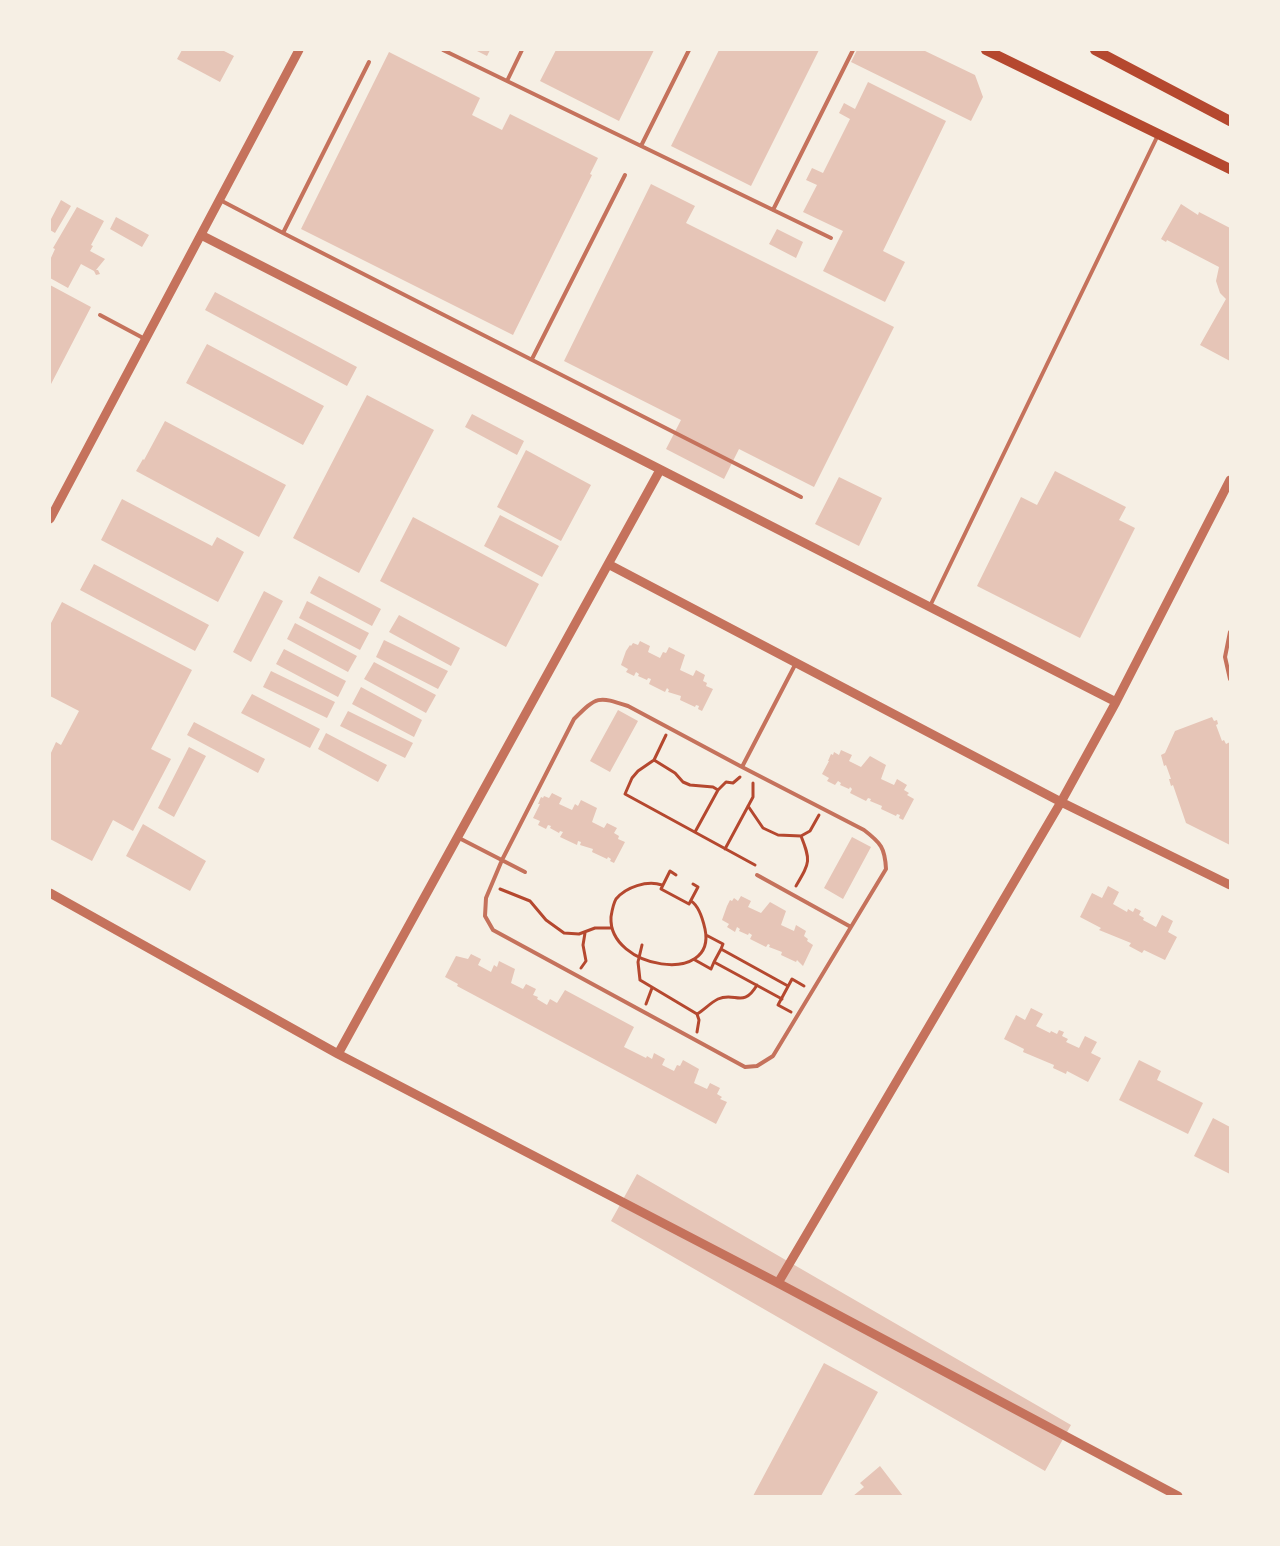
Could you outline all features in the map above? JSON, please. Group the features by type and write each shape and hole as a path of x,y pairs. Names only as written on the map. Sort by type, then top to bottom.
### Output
{"main road":[{"path":"986,50 1230,169"},
{"path":"1095,50 1230,121"}],"street":[{"path":"50,519 299,50"},
{"path":"201,235 1116,702"},
{"path":"338,1054 660,470"},
{"path":"778,1283 1061,802 1116,702 1230,480"},
{"path":"608,564 1061,802 1230,885"},
{"path":"50,893 338,1054 778,1283 1178,1497"}],"lane":[{"path":"443,50 831,238"},
{"path":"507,81 522,50"},
{"path":"641,146 688,50"},
{"path":"773,210 854,50"},
{"path":"283,233 369,62"},
{"path":"929,607 1158,134"},
{"path":"532,359 625,175"},
{"path":"219,200 801,496"},
{"path":"100,315 145,339"},
{"path":"1230,632 1225,657 1230,679"},
{"path":"742,767 796,663"},
{"path":"598,699 608,699 628,706 742,767 864,830 878,841 886,853 886,869 773,1056 757,1066 745,1067 490,926 485,916 486,898 502,860 574,719 598,699"},
{"path":"458,837 525,872"},
{"path":"757,875 851,927"}],"path":[{"path":"669,728 654,760 632,778 625,794 755,865"},
{"path":"654,760 675,773 683,782 690,785 713,787 718,790"},
{"path":"695,832 718,790 726,782 734,783 740,778 742,767"},
{"path":"725,849 753,796 752,784 758,775"},
{"path":"748,806 763,828 769,832 778,835 801,836 810,831 822,808"},
{"path":"795,887 808,863 809,854 801,836"},
{"path":"676,875 670,871 661,889 689,904 698,887 693,884"},
{"path":"662,885 646,884 625,891 615,901 611,928 621,944 640,957 652,963 681,964 694,959 703,951 706,943 703,921 695,903 691,901"},
{"path":"493,886 530,901 546,920 564,933 579,934 595,928 611,928"},
{"path":"576,975 586,961 583,945 585,933"},
{"path":"694,959 711,969 723,944 706,935"},
{"path":"642,945 638,972 640,980 697,1014 698,1030 693,1039"},
{"path":"721,949 788,986"},
{"path":"714,962 782,999"},
{"path":"797,1016 778,1005 792,979 813,991"},
{"path":"697,1014 718,999 746,998 752,994 757,985"},
{"path":"642,1011 652,988"}],"building":[{"path":"182,50 222,50 234,56 220,82 177,59"},
{"path":"475,50 490,50 487,56"},
{"path":"556,50 654,50 619,121 540,81"},
{"path":"719,50 819,50 751,186 671,146"},
{"path":"857,50 923,50 975,75 983,97 971,121 851,62"},
{"path":"389,52 480,98 472,115 502,130 510,114 598,158 590,174 592,175 513,335 301,229"},
{"path":"868,82 946,121 883,251 905,262 885,302 823,271 843,231 803,212 817,185 806,180 812,168 823,173 850,119 839,113 844,103 855,109"},
{"path":"651,184 695,206 686,223 894,327 814,487 739,449 724,479 666,449 681,420 564,361"},
{"path":"61,200 71,206 55,233 50,230 50,221"},
{"path":"1181,204 1198,215 1199,212 1230,228 1230,361 1200,345 1226,299 1220,293 1216,281 1219,267 1161,239"},
{"path":"77,207 104,221 90,251 105,259 96,270 100,274 96,275 94,271 81,264 68,288 50,278 50,260 55,249 53,248"},
{"path":"116,217 149,235 142,247 110,229"},
{"path":"777,229 803,242 796,258 769,244"},
{"path":"50,285 91,307 50,386"},
{"path":"215,292 357,367 347,386 205,310"},
{"path":"207,344 324,406 303,445 186,383"},
{"path":"367,395 434,430 359,573 293,538"},
{"path":"472,414 524,441 517,455 465,427"},
{"path":"165,421 286,485 259,537 136,471"},
{"path":"526,450 591,485 561,541 497,507"},
{"path":"1055,471 1126,507 1119,520 1135,528 1080,638 977,586 1021,497 1037,505"},
{"path":"839,477 882,498 859,546 815,524"},
{"path":"122,499 212,546 217,537 244,552 218,602 101,540"},
{"path":"500,515 559,546 542,577 484,546"},
{"path":"413,517 539,584 506,647 380,581"},
{"path":"94,564 209,625 195,651 80,590"},
{"path":"319,576 381,609 372,626 310,593"},
{"path":"264,591 283,601 251,662 233,652"},
{"path":"307,601 369,633 360,650 299,618"},
{"path":"62,602 192,670 151,749 171,759 133,831 113,820 92,861 50,839 50,755 56,742 61,745 79,711 50,696 50,625"},
{"path":"399,615 460,648 451,666 389,632"},
{"path":"295,623 357,656 348,672 287,639"},
{"path":"384,640 448,671 438,689 376,657"},
{"path":"640,641 650,646 648,652 660,658 669,647 685,655 680,670 693,676 696,670 705,675 703,681 707,683 706,686 713,689 702,711 698,709 699,706 695,707 680,700 681,696 668,692 667,688 665,692 649,684 651,679 647,680 638,676 636,672 634,676 626,672 628,669 621,665 626,651 630,645 633,643 638,645"},
{"path":"284,649 346,681 338,697 276,664"},
{"path":"374,662 436,695 426,713 364,679"},
{"path":"271,671 335,702 327,718 263,687"},
{"path":"361,687 422,720 414,737 352,704"},
{"path":"252,694 320,729 310,748 241,713"},
{"path":"618,710 638,721 610,772 590,761"},
{"path":"348,711 413,743 405,758 340,726"},
{"path":"1212,717 1214,721 1217,720 1216,725 1222,741 1224,740 1226,744 1230,742 1230,845 1186,823 1161,755 1165,753 1175,731"},
{"path":"194,722 265,759 258,773 187,735"},
{"path":"326,733 387,765 378,782 318,749"},
{"path":"189,747 206,756 174,817 158,808"},
{"path":"841,750 852,755 849,761 861,767 870,756 886,765 881,779 894,785 897,779 907,785 904,790 914,799 903,820 899,818 900,815 896,816 881,809 882,806 870,801 871,799 868,798 866,801 850,793 852,789 850,787 849,789 840,785 838,781 835,785 827,781 829,778 822,774 831,754 833,755 834,752 839,755"},
{"path":"552,793 562,798 559,804 572,810 581,800 597,808 592,822 604,828 607,823 617,828 614,833 619,836 618,839 625,842 614,863 608,857 607,859 592,852 593,849 580,845 581,842 578,841 577,845 560,837 563,832 559,833 550,828 551,826 548,825 546,829 538,825 540,821 533,818 541,797 549,798"},
{"path":"143,824 206,861 190,891 126,856"},
{"path":"852,837 871,847 843,899 824,888"},
{"path":"1108,886 1119,892 1113,904 1127,912 1128,909 1133,912 1135,908 1141,911 1139,915 1144,918 1143,920 1156,927 1162,915 1173,921 1168,932 1177,937 1165,960 1144,950 1142,953 1129,946 1131,943 1099,930 1101,928 1080,917 1092,893 1102,898"},
{"path":"741,896 751,901 748,907 761,913 770,902 786,911 781,925 794,931 796,925 806,931 804,936 813,945 803,966 797,960 796,962 781,955 782,952 769,947 770,945 766,947 750,939 752,935 749,933 748,935 739,931 737,927 735,932 727,927 729,924 722,920 727,906 730,900 734,898 738,901"},
{"path":"471,954 481,959 478,965 491,972 494,965 497,967 499,961 515,969 511,983 523,989 526,984 536,989 533,995 547,1005 550,999 557,1003 565,990 634,1027 624,1047 646,1058 647,1056 652,1059 654,1053 665,1059 662,1065 674,1071 683,1060 699,1069 694,1083 707,1089 710,1083 720,1088 717,1094 722,1097 720,1099 727,1102 716,1124 457,986 458,984 445,977 456,956 468,959"},
{"path":"1031,1008 1043,1014 1036,1026 1050,1033 1051,1031 1057,1034 1059,1030 1064,1032 1062,1036 1068,1039 1066,1042 1079,1048 1085,1036 1097,1042 1091,1053 1101,1058 1088,1082 1067,1071 1066,1074 1053,1068 1054,1065 1023,1052 1024,1049 1004,1039 1016,1015 1025,1020"},
{"path":"1139,1060 1161,1071 1157,1080 1203,1103 1188,1134 1119,1100"},
{"path":"1213,1118 1230,1127 1230,1174 1194,1156"},
{"path":"637,1174 1071,1425 1045,1471 611,1221"},
{"path":"824,1363 878,1392 821,1496 753,1496"},
{"path":"880,1466 903,1496 853,1496 864,1487 860,1483"}]}
